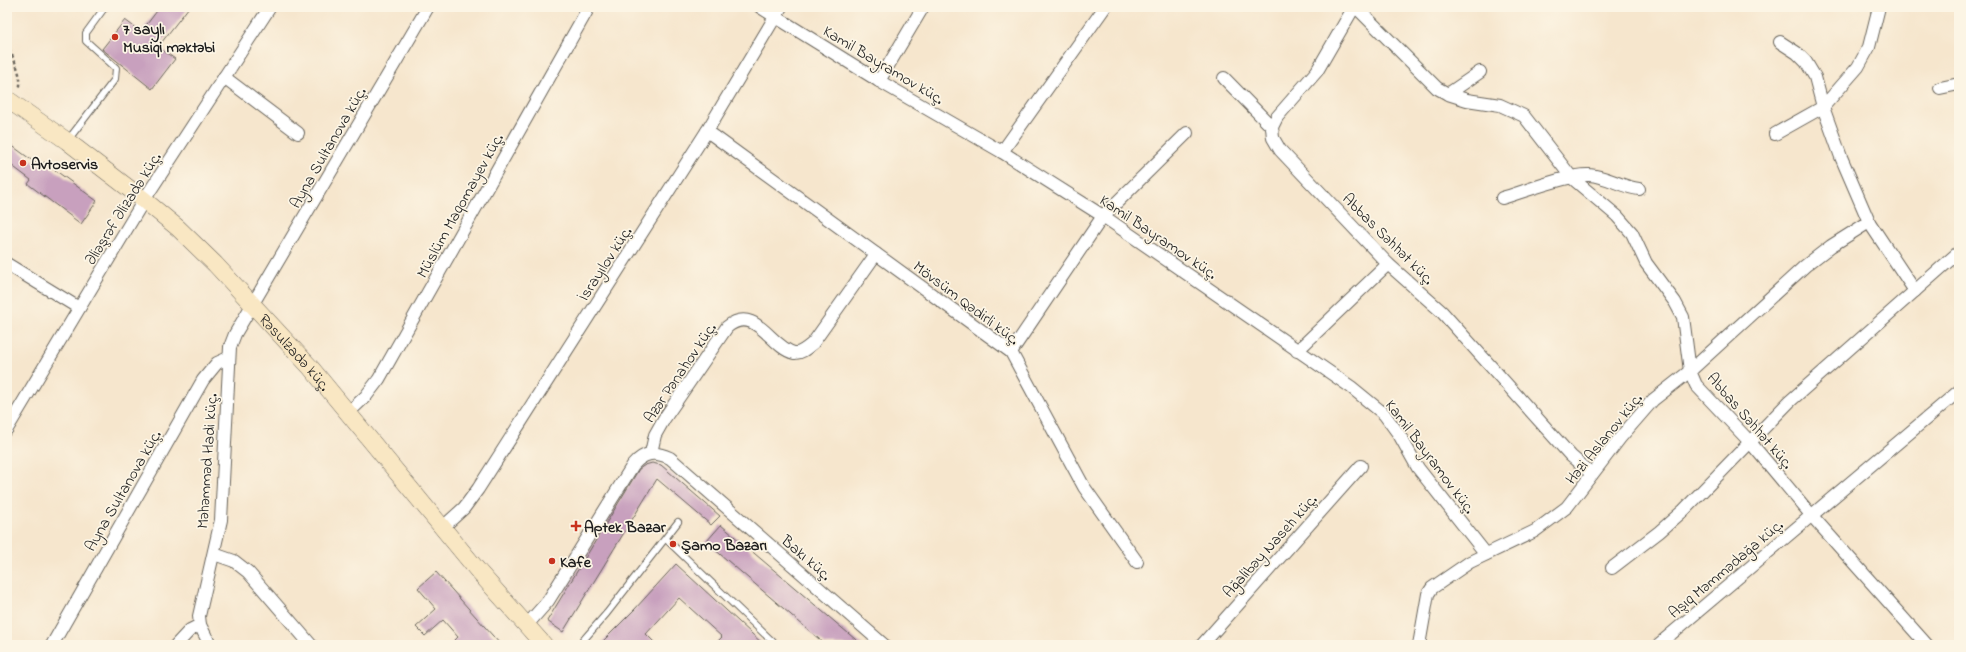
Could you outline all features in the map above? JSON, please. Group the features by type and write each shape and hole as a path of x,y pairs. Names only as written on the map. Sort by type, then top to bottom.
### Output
{"street":[{"name":"Ayna Sultanova küç.","path":"254,304 428,7"},
{"name":"Müslüm Maqomayev küç.","path":"348,412 366,396 379,379 589,7"},
{"name":"Kamil Bayramov küç.","path":"760,7 778,12 878,81 1002,152 1103,216 1351,388 1384,414 1400,436 1418,468 1486,554"},
{"path":"878,81 923,7"},
{"path":"1002,152 1105,7"},
{"name":"Abbas Səhhət küç.","path":"1592,474 1571,456 1442,312 1388,264 1280,150 1273,138 1272,127 1277,117 1317,71 1355,7 1437,88 1448,94 1467,100 1500,105 1524,116 1572,178 1617,216 1632,233 1646,263 1675,302 1683,318 1690,371 1696,385 1750,442 1812,516 1927,645"},
{"path":"1776,134 1823,107 1858,67 1870,48 1880,7"},
{"name":"Əliəşrəf Əlizadə küç.","path":"7,429 144,200 268,8"},
{"name":"İsrayılov küç.","path":"442,528 464,508 478,489 707,131 778,12"},
{"path":"1780,42 1797,53 1806,62 1815,77 1823,107 1852,186 1868,222 1915,291"},
{"path":"1448,94 1480,72"},
{"path":"224,77 298,133"},
{"path":"1224,78 1272,127"},
{"path":"1940,88 1959,84"},
{"name":"Rəsulzadə küç.","path":"9,100 67,141 178,228 254,304 348,412 442,528 544,645"},
{"name":"Mövsüm Qədirli küç.","path":"707,131 1011,352 1084,487 1137,562"},
{"path":"1011,352 1103,216 1187,133"},
{"path":"1502,198 1572,178 1588,175 1606,178 1628,188 1639,189"},
{"name":"Həzi Aslanov küç.","path":"1419,645 1427,600 1432,588 1470,562 1535,531 1567,507 1636,419 1653,400 1690,371 1805,266 1831,246 1868,222"},
{"path":"1612,568 1684,510 1789,402 1959,252"},
{"name":"Azər Pənahov küç.","path":"651,453 655,435 664,419 728,327 735,321 746,320 756,324 785,348 795,353 802,352 813,344 876,254"},
{"path":"7,264 79,308"},
{"path":"1297,351 1388,264"},
{"name":"Məhəmməd Hadi küç.","path":"210,645 200,625 200,605 214,554 221,520 228,358 234,334 254,304"},
{"name":"Ayna Sultanova küç.","path":"52,645 203,380 217,363 228,358"},
{"name":"Aşıq Məmmədağa küç.","path":"1658,645 1959,392"},
{"path":"526,626 548,601 632,465 639,458 651,453"},
{"name":"Bakı küç.","path":"651,453 660,454 670,458 884,645"},
{"name":"Ağalibəy Naseh küç.","path":"1202,645 1361,466"},
{"path":"214,554 234,561 248,572 311,645"},
{"path":"176,645 190,630 200,625"}],"lane":[{"path":"67,141 115,79 116,68 86,41 86,33 105,7"},
{"path":"578,645 607,613 678,522"},
{"path":"666,539 776,645"}],"path":[{"path":"7,44 21,85 9,100"}],"building":[{"path":"160,7 189,7 158,47 175,59 152,89 102,49 125,20 141,32"},
{"path":"7,142 41,167 44,162 97,201 81,224 28,184 31,180 7,162"},
{"path":"652,463 661,465 720,516 711,525 657,479 563,632 547,621 639,469"},
{"path":"721,525 862,645 826,645 706,542"},
{"path":"676,564 764,645 714,645 722,637 679,598 646,634 657,645 599,645 635,609"},
{"path":"436,572 501,645 450,645 458,637 443,620 425,636 416,627 436,609 418,588"}],"place":[{"name":"7 saylı Musiqi məktəbi","path":"115,37"},
{"name":"Avtoservis","path":"23,163"},
{"name":"Aptek Bazar","path":"576,526"},
{"name":"Şamo Bazarı","path":"673,544"},
{"name":"Kafe","path":"552,561"}]}
